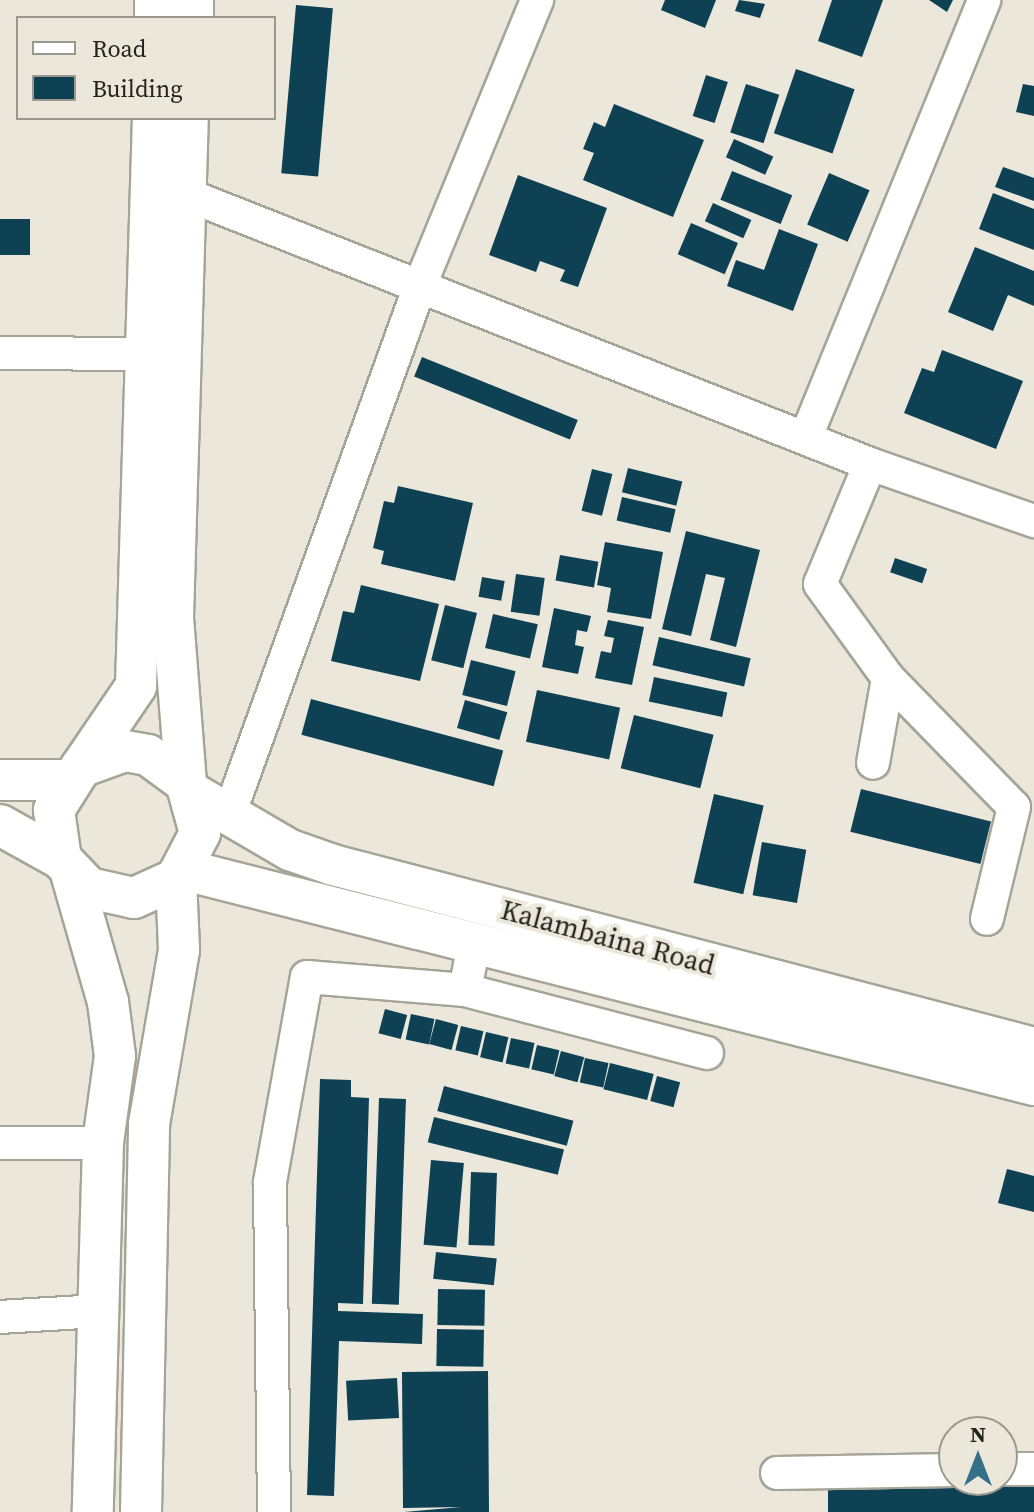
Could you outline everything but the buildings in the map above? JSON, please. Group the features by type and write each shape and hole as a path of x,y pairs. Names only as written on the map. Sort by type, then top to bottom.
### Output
{"main road":[{"path":"93,1512 103,1143 115,1056 108,1002 53,827 74,773 136,686 153,120"},
{"path":"141,1512 149,1124 179,950 180,874 200,833 190,788 173,617 188,120"},
{"path":"0,780 74,773 102,756 137,753 170,766 190,788"},
{"name":"Kalambaina Road","path":"190,788 290,850 333,865 1034,1048"},
{"path":"0,825 66,866 89,888 122,897 156,892 180,874"},
{"path":"180,874 474,944 1034,1085"}],"street":[{"path":"229,815 421,283 537,0"},
{"path":"806,437 984,0"},
{"path":"185,194 421,283 870,464 1034,521"},
{"path":"0,353 147,354"},
{"path":"870,464 820,584 888,678 1014,807 987,919"},
{"path":"873,763 888,678"},
{"path":"465,990 474,944"},
{"path":"274,1512 270,1182 307,977 465,990 707,1053"},
{"path":"0,1143 103,1143"},
{"path":"0,1317 98,1311"},
{"path":"777,1473 938,1470"}]}
